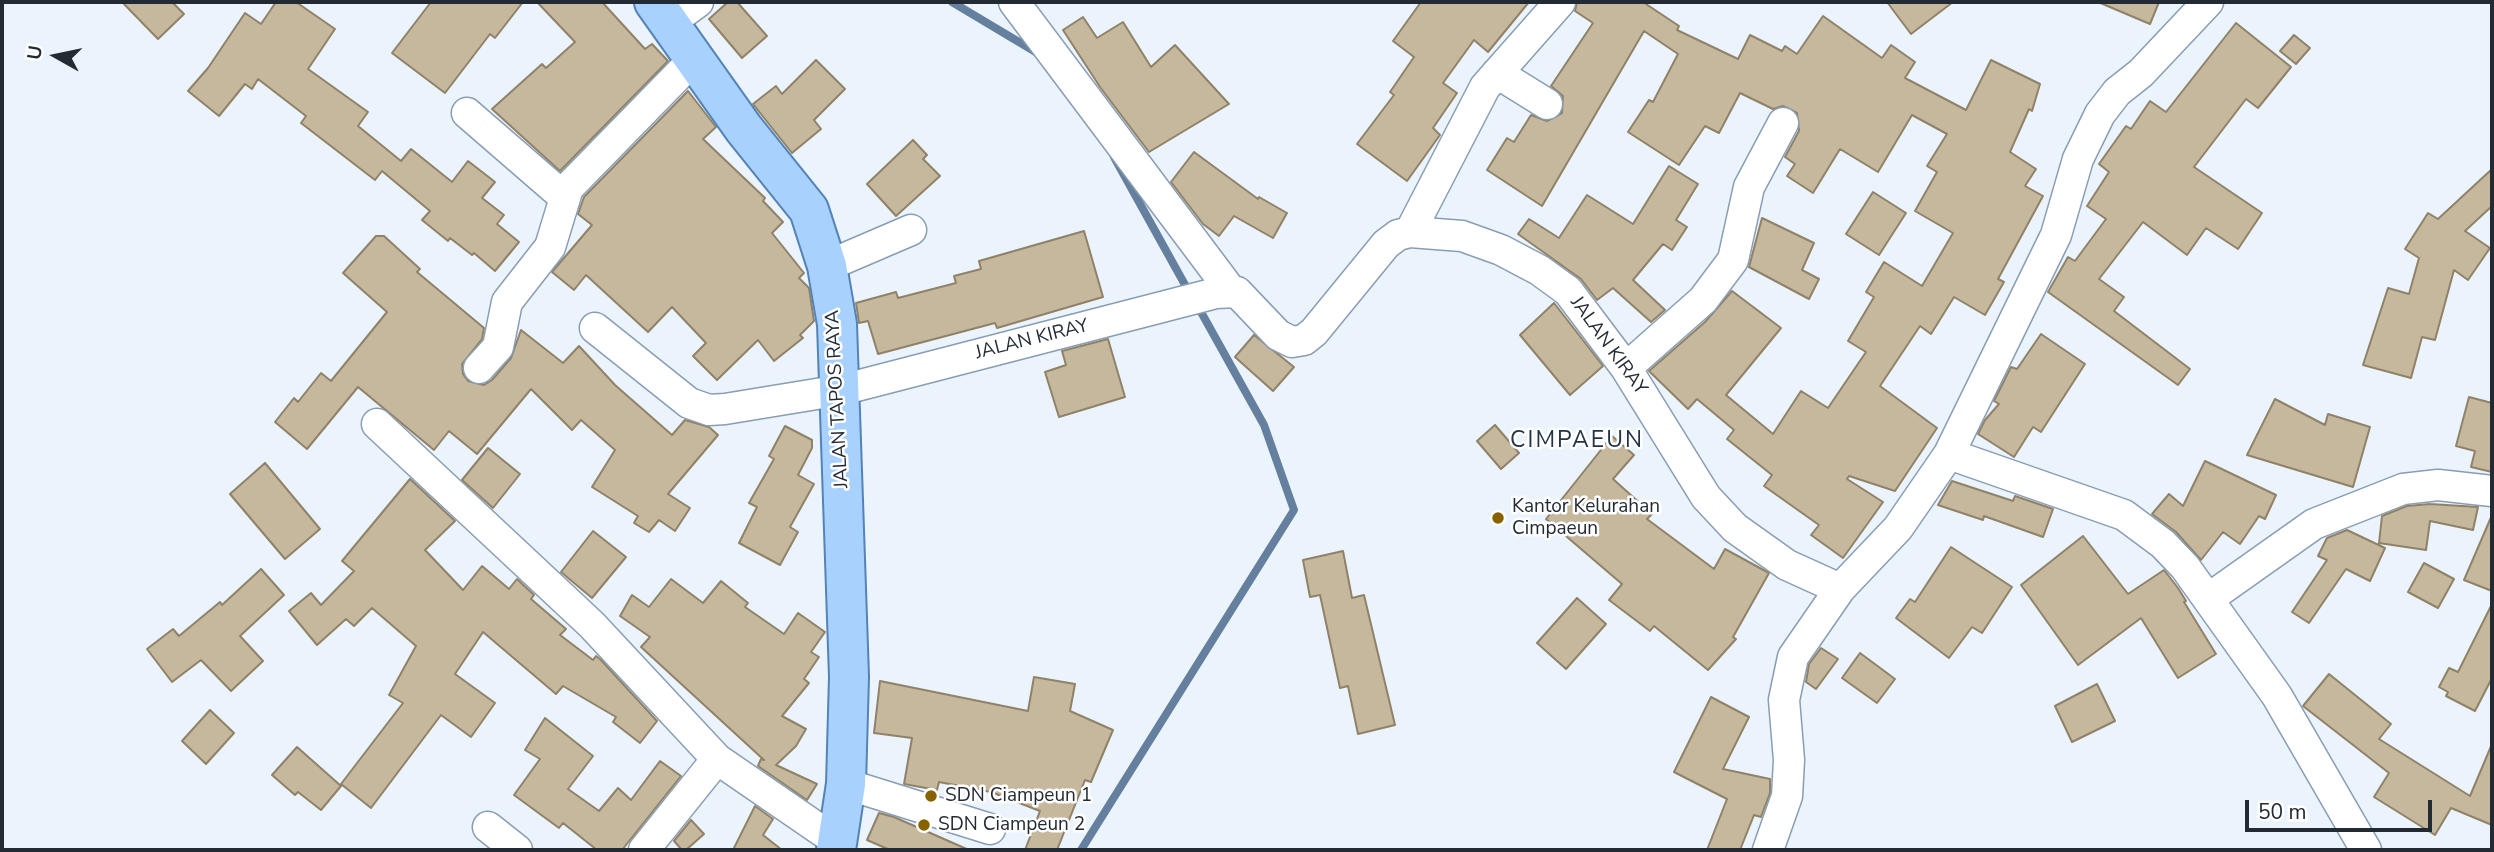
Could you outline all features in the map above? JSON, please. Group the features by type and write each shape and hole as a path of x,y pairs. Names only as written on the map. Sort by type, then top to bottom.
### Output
{"main road":[{"name":"JALAN TAPOS RAYA","path":"661,13 693,60 809,210 827,266 837,324 841,390 849,677 846,784 837,846"}],"street":[{"path":"661,13 698,2"},
{"path":"1014,2 1223,292 1245,297 1278,335 1292,342 1304,340 1314,332 1386,244 1398,235 1410,232 1476,101 1497,73 1560,2"},
{"path":"1768,850 1787,796 1789,760 1784,700 1787,673 1793,657 1840,589 1898,528 1949,454 2056,235 2078,159 2089,133 2117,92 2141,73 2208,2"},
{"path":"479,368 498,347 507,302 550,247 564,197 576,177 693,60"},
{"path":"1497,73 1547,104"},
{"path":"467,113 564,197"},
{"path":"1626,368 1703,300 1733,260 1749,187 1783,123"},
{"path":"827,266 911,230"},
{"name":"JALAN KIRAY","path":"1410,232 1462,236 1491,245 1539,270 1581,304 1626,368 1706,497 1735,528 1787,565 1840,589"},
{"name":"JALAN KIRAY","path":"594,328 697,407 725,410 841,390 1223,292"},
{"path":"377,424 592,625 717,759 837,846"},
{"path":"1949,454 2124,515 2163,544 2208,599 2298,729 2366,850"},
{"path":"2208,599 2314,524 2403,489 2438,485 2492,491"},
{"path":"644,850 717,759"},
{"path":"846,784 990,829"},
{"path":"488,827 517,850"}],"building":[{"path":"122,2 172,2 184,14 158,39"},
{"path":"276,2 296,2 335,29 308,69 368,112 358,126 401,161 411,149 452,182 468,161 495,182 482,198 504,215 497,224 519,242 495,271 474,253 472,255 450,238 448,241 422,220 430,211 382,171 375,180 301,123 306,116 258,79 252,89 245,84 219,116 188,91 208,68 245,13 261,24"},
{"path":"431,2 523,2 495,38 490,34 445,93 392,53"},
{"path":"537,2 602,2 645,49 652,44 668,61 560,171 492,109 542,64 546,68 575,42"},
{"path":"728,2 737,2 767,36 742,58 709,19"},
{"path":"1421,2 1529,2 1488,52 1474,40 1443,83 1457,93 1433,128 1440,135 1407,181 1357,144 1394,95 1390,92 1414,57 1393,41"},
{"path":"1577,2 1643,2 1679,26 1677,30 1738,59 1750,35 1782,51 1785,46 1797,54 1823,16 1882,58 1891,45 1915,62 1905,78 1966,110 1991,60 2040,84 2032,111 2029,109 2010,152 2036,169 2025,186 2043,196 1998,279 2004,282 1985,315 1954,297 1931,334 1920,326 1880,386 1937,428 1895,491 1849,476 1847,479 1883,502 1843,558 1811,535 1819,525 1764,486 1772,475 1727,439 1734,430 1697,399 1688,409 1649,371 1705,322 1732,291 1781,328 1726,395 1773,434 1801,391 1828,408 1866,352 1848,341 1874,297 1866,292 1884,262 1922,286 1953,233 1915,211 1937,172 1927,166 1947,134 1912,115 1878,172 1840,149 1813,193 1787,176 1795,164 1785,157 1799,131 1797,113 1783,106 1773,109 1740,93 1719,133 1705,126 1679,165 1628,132 1649,100 1653,102 1678,54 1644,31 1542,206 1487,170 1507,138 1514,142 1531,115 1547,121 1562,113 1563,96 1551,86 1593,23 1575,11"},
{"path":"1887,2 1953,2 1911,34"},
{"path":"2098,2 2159,2 2150,24"},
{"path":"1083,17 1097,38 1123,22 1151,67 1175,45 1229,104 1149,152 1100,87 1063,30"},
{"path":"2236,23 2291,67 2258,108 2246,99 2194,167 2262,213 2238,249 2206,228 2187,255 2143,222 2099,279 2124,297 2114,311 2190,369 2178,385 2048,292 2068,257 2075,261 2106,219 2087,206 2109,172 2099,164 2126,126 2131,129 2150,101 2166,112"},
{"path":"2294,35 2310,48 2296,64 2280,51"},
{"path":"816,60 845,89 814,120 821,129 792,153 753,104 776,86 782,94"},
{"path":"688,91 716,127 703,139 765,198 763,201 783,222 772,233 804,273 799,278 809,288 814,321 800,335 803,338 774,361 758,340 717,380 693,356 706,343 672,307 648,332 586,275 574,290 552,272 592,225 578,214 584,197"},
{"path":"913,140 927,155 923,159 940,176 896,216 867,184"},
{"path":"1194,152 1258,199 1259,197 1287,213 1273,238 1234,216 1219,236 1203,224 1171,182"},
{"path":"1669,166 1698,184 1676,220 1687,227 1672,250 1663,244 1633,280 1665,310 1651,322 1613,288 1597,300 1581,279 1518,234 1529,219 1559,238 1587,195 1633,224"},
{"path":"2492,169 2492,206 2465,231 2490,248 2468,280 2454,270 2435,340 2422,337 2411,378 2363,365 2388,288 2409,294 2419,258 2405,249 2428,213 2438,219"},
{"path":"1873,192 1906,213 1879,255 1846,234"},
{"path":"1762,218 1814,243 1802,270 1819,279 1809,299 1749,267"},
{"path":"1084,231 1103,297 997,328 995,323 878,354 868,321 859,323 856,303 896,292 898,298 956,283 954,276 981,269 979,261"},
{"path":"376,236 384,236 420,269 417,272 484,328 482,339 462,364 463,374 468,381 484,385 492,380 511,358 521,330 563,363 579,346 615,385 672,435 685,420 709,427 718,435 668,494 690,508 675,531 659,520 649,532 634,523 638,516 592,487 615,450 581,420 572,430 531,389 477,454 449,431 434,450 358,387 307,449 275,422 294,398 298,402 321,373 331,381 387,312 343,273"},
{"path":"1554,303 1603,366 1570,395 1520,335"},
{"path":"2041,334 2085,364 2041,432 2033,427 2014,457 1978,434 1985,420 1999,404 1994,401 2011,367 2017,369"},
{"path":"1254,335 1294,367 1273,391 1235,357"},
{"path":"1108,339 1125,397 1059,417 1045,372 1066,365 1062,351"},
{"path":"2469,397 2492,403 2492,472 2471,467 2475,451 2456,446"},
{"path":"2275,399 2325,425 2328,414 2370,427 2353,487 2247,455"},
{"path":"1495,425 1519,453 1501,469 1477,441"},
{"path":"785,426 812,440 812,448 798,475 814,484 790,527 798,532 780,565 739,543 757,507 749,503 774,459 769,456"},
{"path":"1612,436 1634,455 1613,479 1652,514 1647,519 1714,569 1725,549 1769,573 1733,637 1736,639 1708,670 1654,626 1650,631 1609,600 1622,584 1546,519"},
{"path":"488,448 520,474 493,508 462,480"},
{"path":"2205,461 2276,495 2265,519 2259,516 2240,544 2223,532 2201,560 2176,532 2152,514 2169,494 2183,506"},
{"path":"265,463 320,529 285,559 230,494"},
{"path":"410,479 455,521 425,550 463,590 482,566 509,589 517,579 534,595 531,599 566,629 560,635 593,660 596,656 600,659 657,721 640,743 613,722 616,717 563,686 556,694 483,632 455,674 495,703 471,737 441,715 371,808 341,784 403,703 389,695 416,646 372,608 354,626 346,619 317,645 289,611 311,593 321,605 354,571 342,561"},
{"path":"1952,481 2013,501 2015,496 2053,509 2043,537 1984,516 1983,520 1938,505"},
{"path":"2430,504 2478,507 2473,530 2430,521 2426,550 2379,543 2382,516 2407,506"},
{"path":"2492,515 2492,591 2464,580"},
{"path":"2347,530 2385,548 2370,581 2346,569 2309,623 2292,612 2327,560 2318,556 2327,538"},
{"path":"593,531 626,557 592,598 561,572"},
{"path":"2083,536 2128,594 2164,570 2178,588 2216,654 2178,678 2141,618 2078,665 2021,585"},
{"path":"1951,547 2012,587 1982,633 1972,627 1949,658 1896,618 1910,599 1915,602"},
{"path":"1343,551 1352,598 1364,595 1395,725 1358,734 1348,686 1340,688 1320,595 1310,597 1303,560"},
{"path":"2424,563 2454,579 2438,608 2408,592"},
{"path":"261,569 284,595 240,636 263,661 231,691 201,660 172,682 147,649 173,629 179,636 220,602 222,605"},
{"path":"671,579 703,603 721,581 748,603 745,607 784,634 798,613 825,632 811,652 819,657 804,679 809,683 782,716 806,729 796,746 776,765 817,784 807,800 758,766 761,759 764,760 641,647 650,637 620,616 632,595 649,607"},
{"path":"1577,598 1606,624 1566,669 1537,643"},
{"path":"2492,604 2492,678 2475,711 2446,696 2448,692 2439,687 2449,668 2458,672"},
{"path":"1821,648 1838,659 1816,689 1806,682 1809,664"},
{"path":"1860,653 1895,679 1877,703 1842,678"},
{"path":"2329,674 2391,724 2379,739 2470,796 2492,744 2492,825 2451,808 2435,835 2374,797 2389,773 2303,706"},
{"path":"1034,677 1075,684 1070,711 1113,730 1091,782 1085,780 1057,850 1025,850 1040,811 991,792 939,782 937,790 904,784 912,738 874,733 880,681 1028,711"},
{"path":"2097,684 2115,721 2072,742 2055,706"},
{"path":"1711,697 1749,717 1723,769 1770,779 1770,793 1761,817 1754,815 1740,850 1707,850 1727,799 1674,772"},
{"path":"210,710 234,733 206,764 182,741"},
{"path":"545,718 593,756 568,789 599,811 618,788 631,800 660,761 681,776 622,850 597,850 563,823 559,828 514,795 540,759 525,750"},
{"path":"297,747 341,786 321,810 298,792 295,795 272,775"},
{"path":"755,806 773,819 763,835 782,850 733,850"},
{"path":"879,813 969,850 890,850 867,840"},
{"path":"691,820 704,834 686,850 682,850 674,841"}],"waterway":[{"path":"952,2 1039,54"},
{"path":"1114,157 1189,292"},
{"path":"1081,850 1294,510 1264,425 1196,303"}],"place":[{"name":"Kantor Kelurahan Cimpaeun","path":"1498,518"},
{"name":"SDN Ciampeun 1","path":"931,796"},
{"name":"SDN Ciampeun 2","path":"924,825"}],"district":[{"name":"CIMPAEUN","path":"1577,441"}]}
